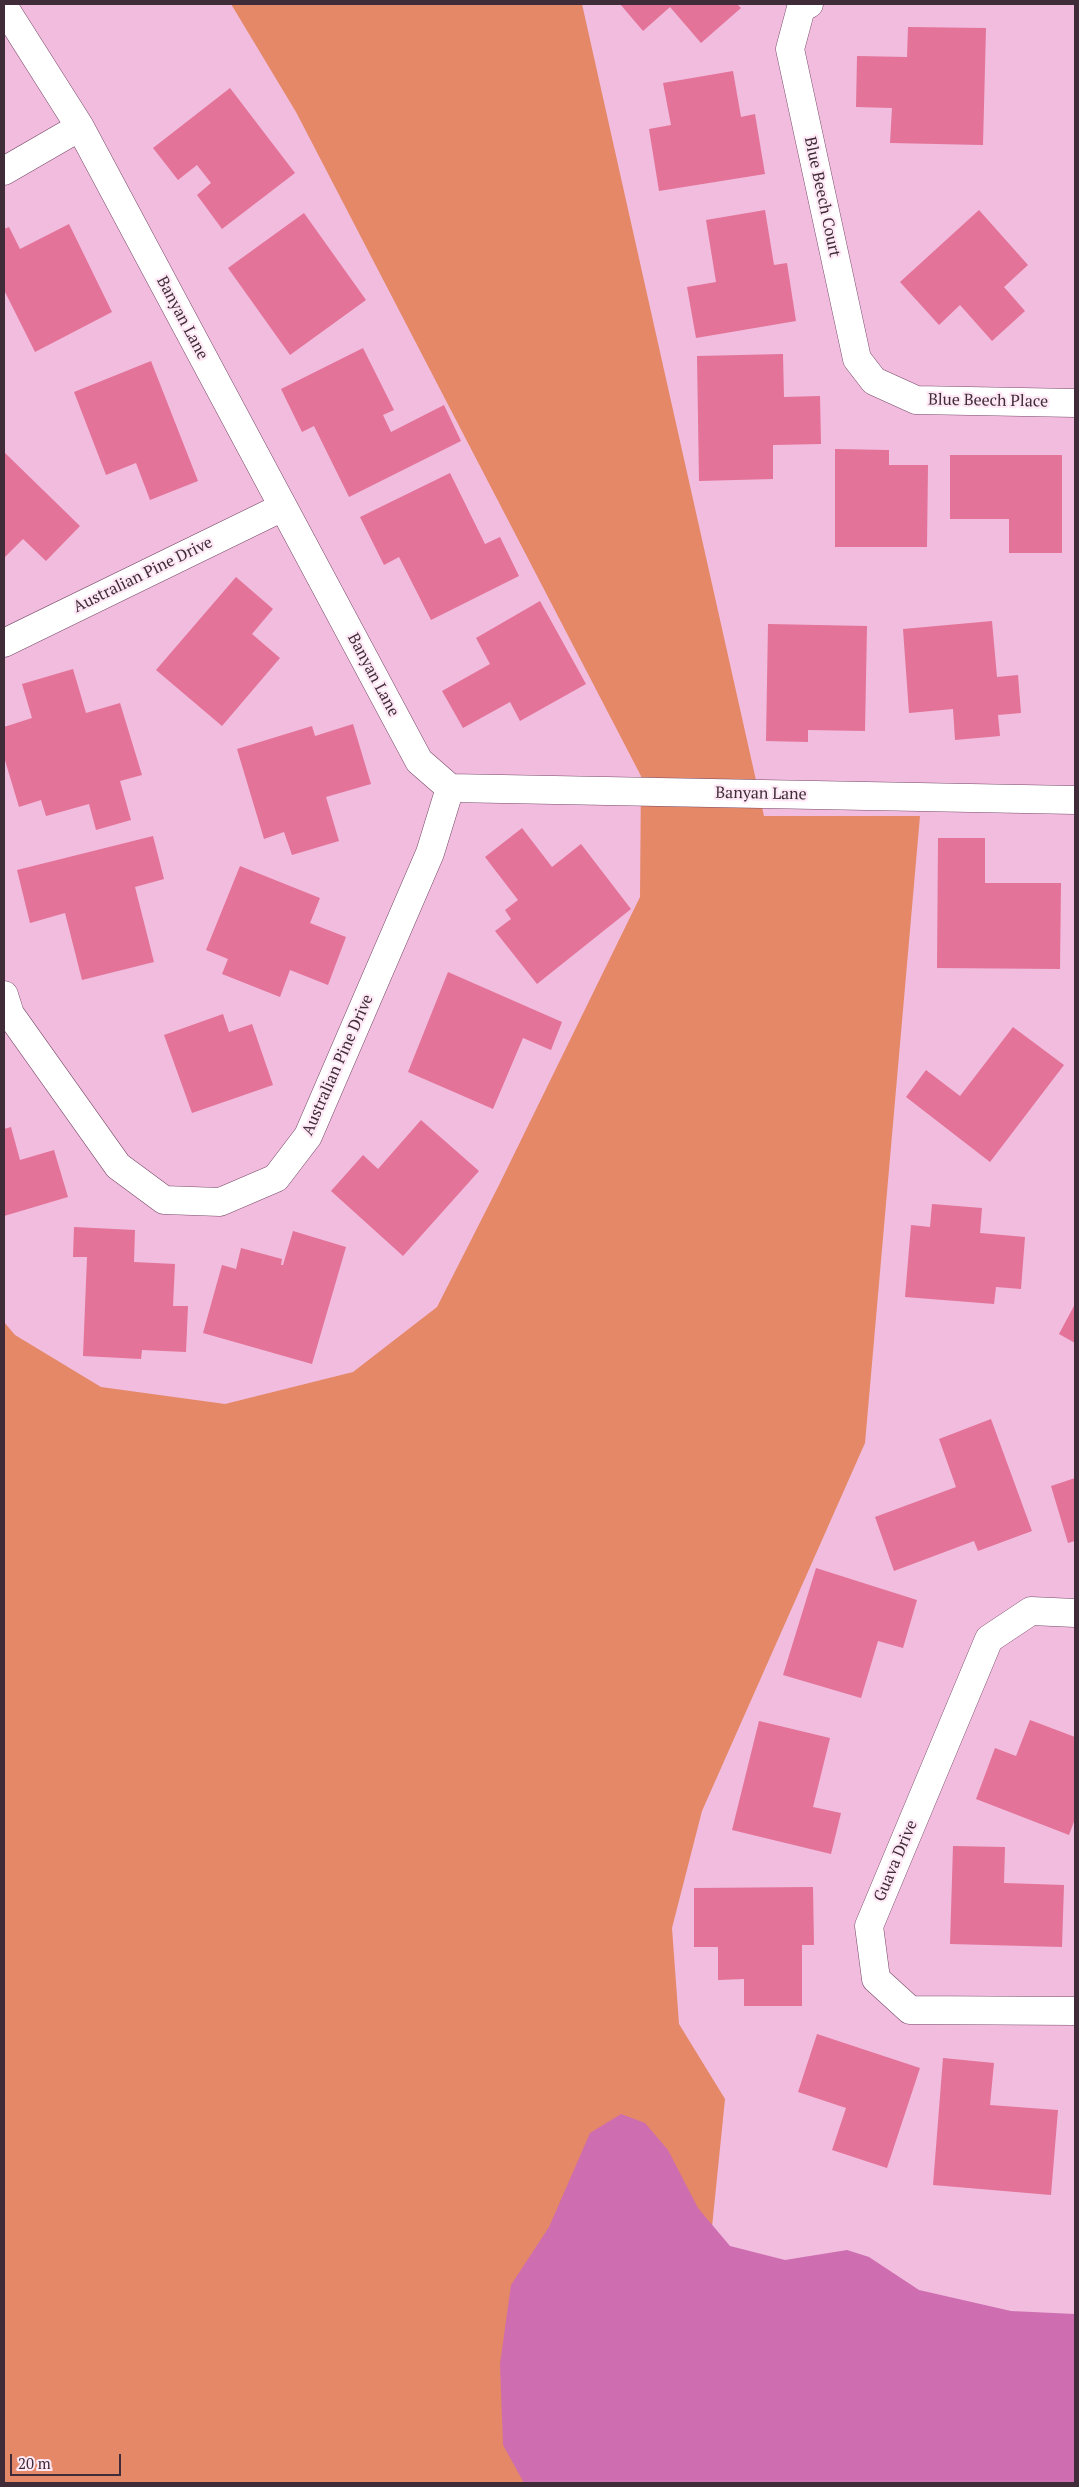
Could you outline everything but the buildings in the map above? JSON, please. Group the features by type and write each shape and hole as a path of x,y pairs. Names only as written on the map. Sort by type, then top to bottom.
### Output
{"street":[{"name":"Blue Beech Court","path":"805,6 790,49 857,359 874,381"},
{"name":"Banyan Lane","path":"4,7 80,127 419,761 450,788 1075,800"},
{"path":"4,171 80,127"},
{"name":"Blue Beech Place","path":"874,381 916,400 1075,403"},
{"name":"Australian Pine Drive","path":"4,643 283,507"},
{"name":"Australian Pine Drive","path":"4,996 10,1014 118,1166 164,1200 220,1202 276,1178 308,1136 430,853 450,788"},
{"name":"Guava Drive","path":"1075,1612 1032,1611 989,1640 869,1926 876,1979 910,2010 1075,2011"}],"shaded area":[{"path":"231,4 582,4 764,816 920,816 865,1443 702,1811 672,1928 679,2024 725,2099 686,2483 4,2483 4,1322 15,1335 101,1387 225,1404 353,1372 437,1307 640,897 641,776 296,112"},
{"path":"621,2114 645,2123 668,2150 698,2208 730,2246 785,2260 847,2250 869,2257 919,2290 1011,2311 1075,2314 1075,2483 524,2483 503,2445 500,2364 511,2285 549,2227 590,2133"}]}
